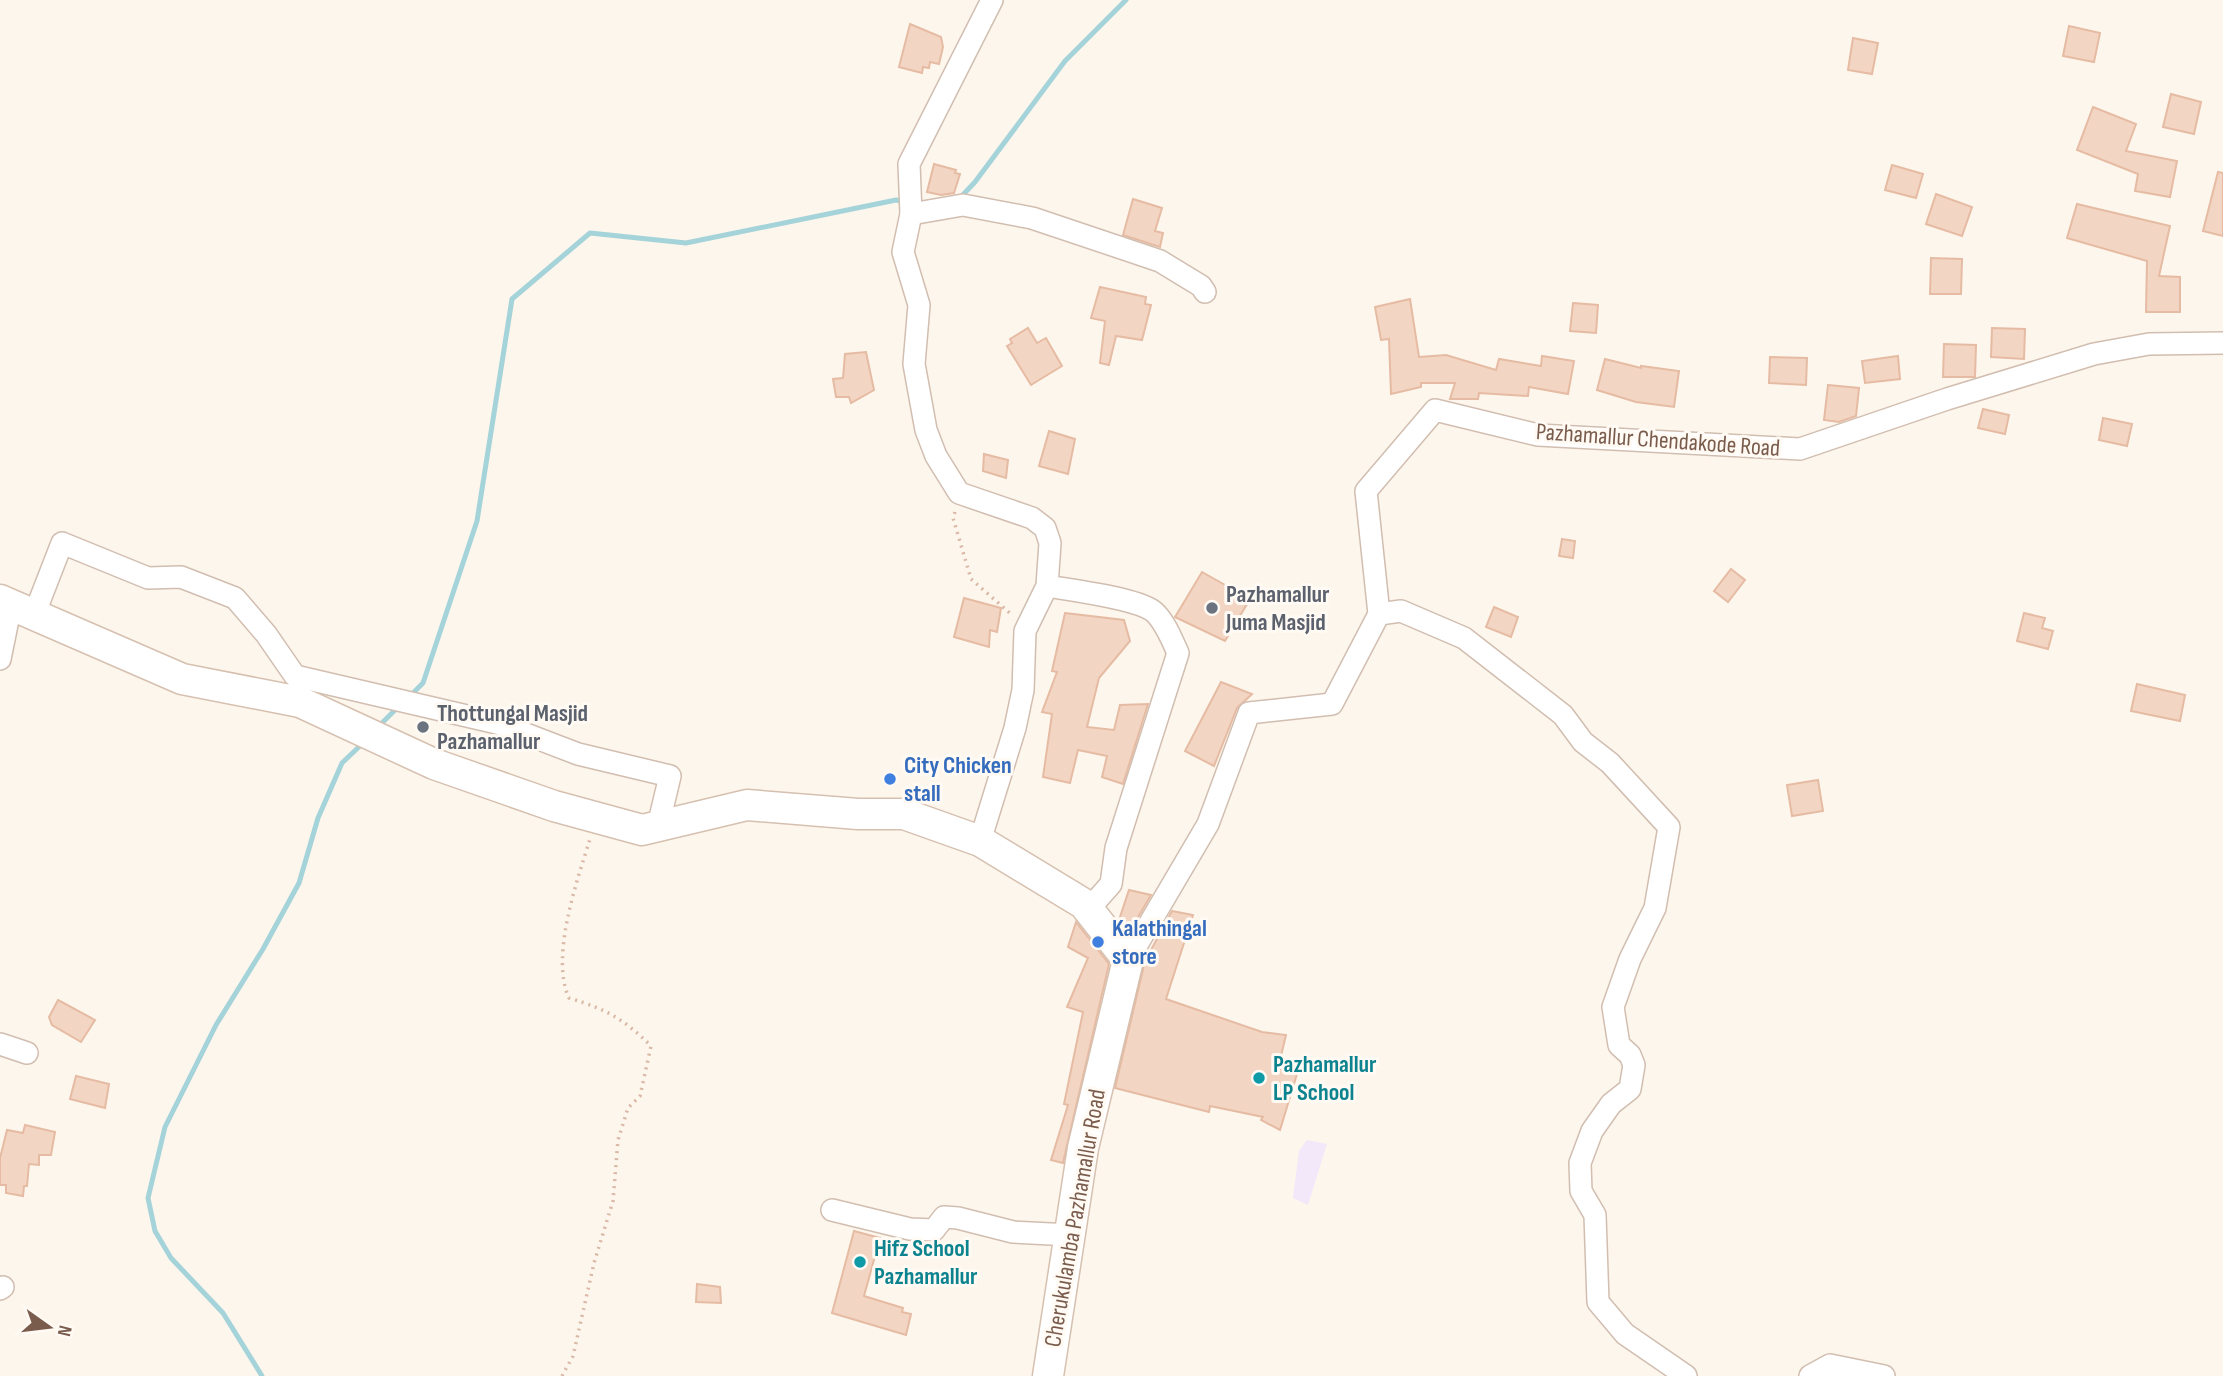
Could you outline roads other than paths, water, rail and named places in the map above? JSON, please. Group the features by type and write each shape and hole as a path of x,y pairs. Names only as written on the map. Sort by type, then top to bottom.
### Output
{"street":[{"path":"980,841 1024,690 1025,631 1047,586 1050,543 1045,528 1032,518 959,493 936,456 926,430 914,364 919,305 903,252 910,213 909,164 989,3"},
{"path":"910,213 963,205 1032,218 1160,261 1201,286 1205,292"},
{"name":"Pazhamallur Chendakode Road","path":"1379,614 1366,491 1435,410 1538,435 1800,449 1947,399 2094,354 2149,344 2223,343"},
{"path":"0,659 15,607 62,544 148,578 181,577 235,598 266,634 295,676 497,723 578,754 670,776 658,826"},
{"path":"1047,586 1120,600 1153,611 1170,634 1178,653 1116,848 1111,884 1088,910"},
{"path":"15,607 182,678 300,702 368,736 434,764 642,830 747,804 858,814 904,814 980,841 1088,910 1128,960 1208,824 1249,713 1332,705 1379,614 1401,611 1464,638 1563,715 1583,742 1610,763 1669,827 1655,908 1630,959 1613,1007 1619,1045 1630,1055 1634,1065 1630,1090 1611,1104 1592,1131 1580,1163 1581,1191 1595,1215 1598,1302 1625,1334 1686,1376"},
{"name":"Cherukulamba Pazhamallur Road","path":"1048,1376 1083,1148 1128,960"},
{"path":"0,1044 27,1053"},
{"path":"832,1210 910,1229 934,1230 944,1217 1013,1232 1071,1235"},
{"path":"1810,1376 1830,1365 1884,1376"}],"waterway":[{"path":"958,200 975,182 1065,61 1126,0"},
{"path":"408,698 423,683 477,521 512,299 590,233 686,243 896,200 907,202"},
{"path":"378,727 398,707"},
{"path":"262,1376 223,1313 171,1258 155,1231 148,1198 165,1127 216,1025 263,949 299,883 318,818 342,763 364,742"}],"place":[{"name":"Pazhamallur Juma Masjid","path":"1212,608"},
{"name":"Thottungal Masjid Pazhamallur","path":"423,727"},
{"name":"City Chicken stall","path":"890,779"},
{"name":"Kalathingal store","path":"1098,942"},
{"name":"Pazhamallur LP School","path":"1259,1078"},
{"name":"Hifz School Pazhamallur","path":"860,1262"}]}
